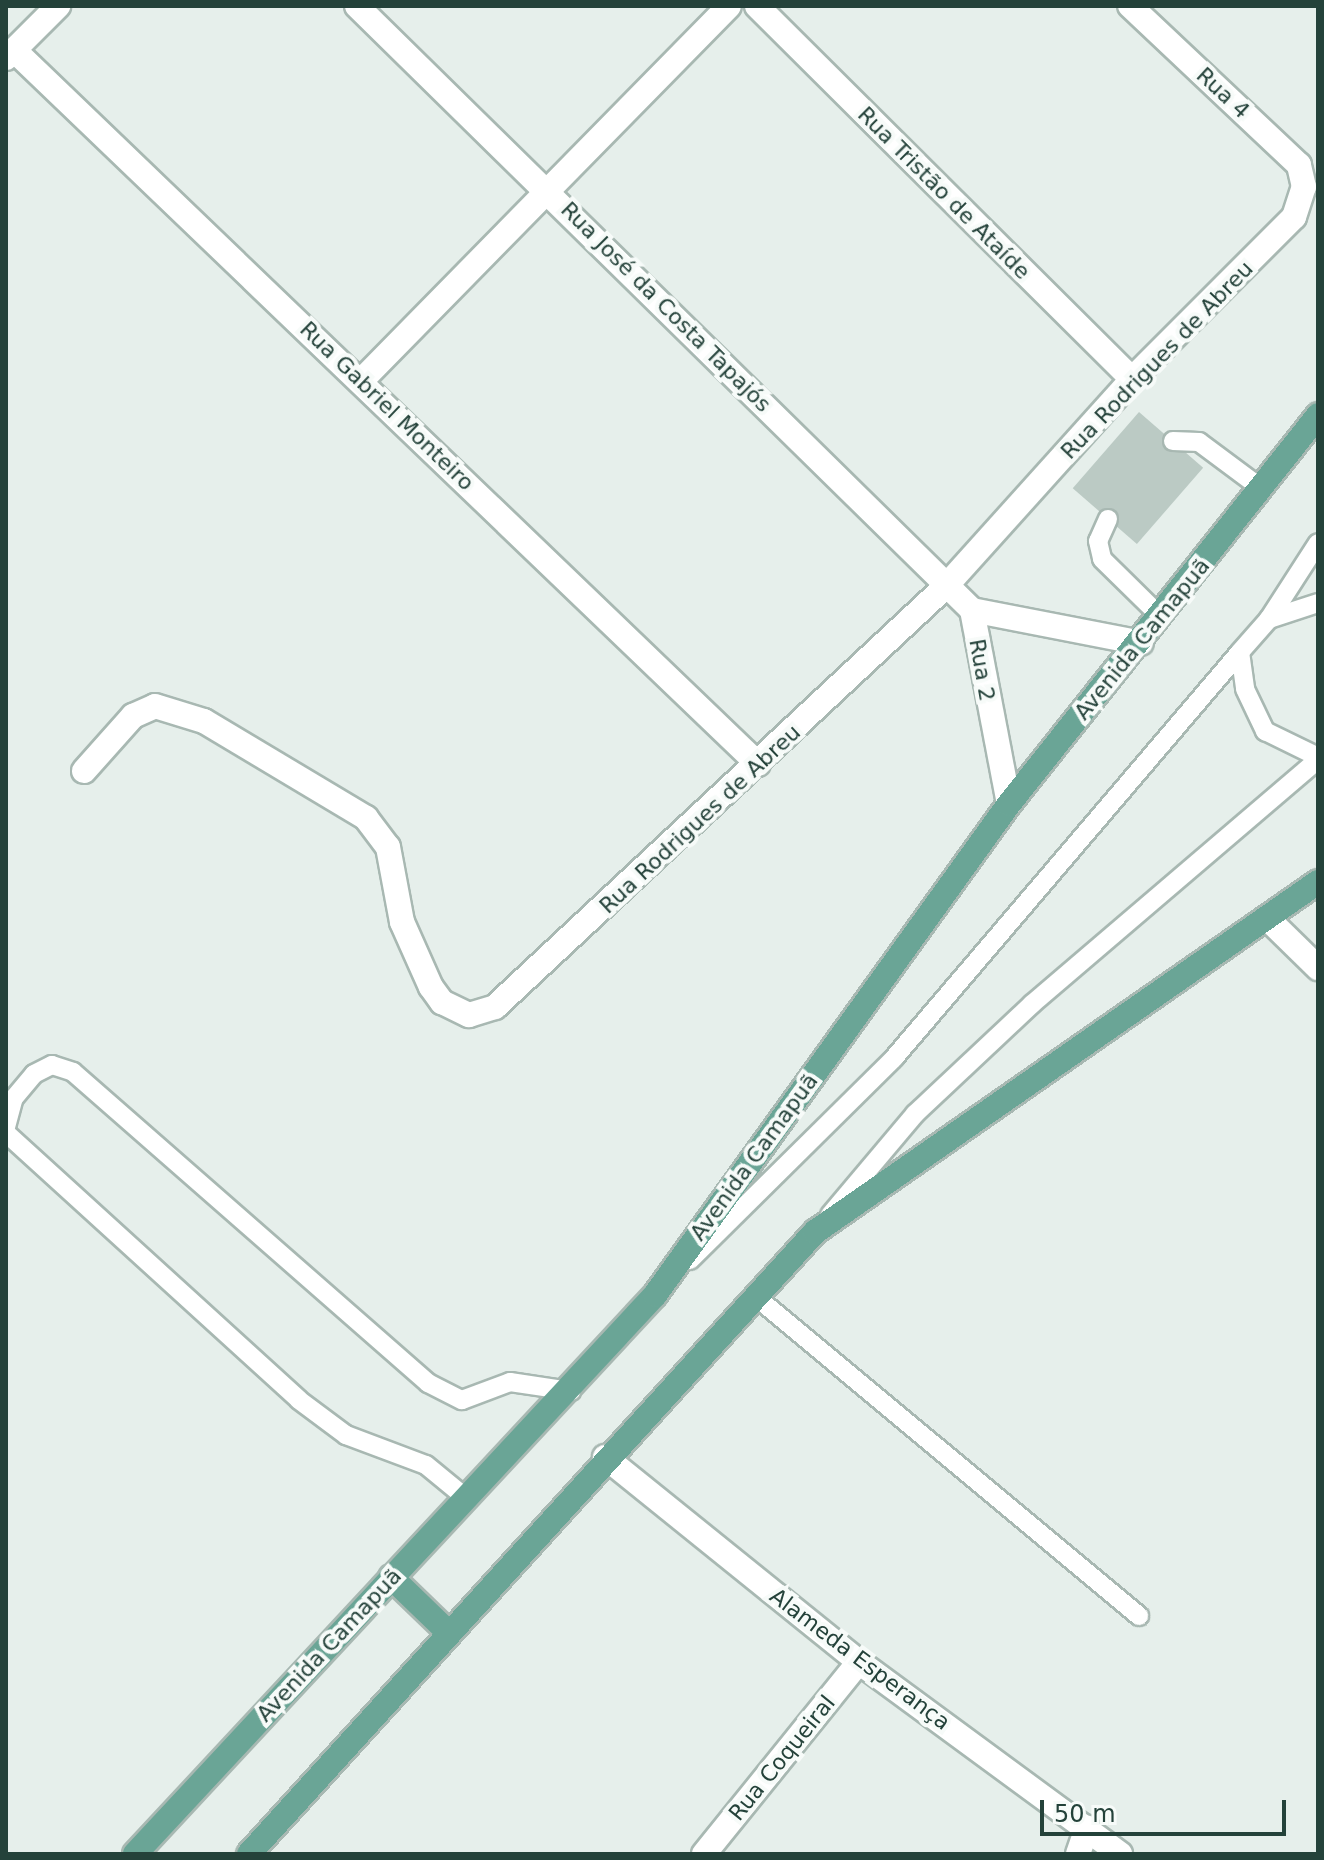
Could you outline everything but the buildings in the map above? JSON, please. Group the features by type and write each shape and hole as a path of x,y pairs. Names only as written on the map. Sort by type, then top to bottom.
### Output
{"main road":[{"name":"Avenida Camapuã","path":"135,1854 465,1497 571,1391 655,1295 1009,804 1141,643 1318,415"},
{"path":"249,1854 605,1457 815,1232 1269,920 1318,882"},
{"path":"391,1577 448,1632"}],"street":[{"path":"10,54 58,6"},
{"name":"Rua José da Costa Tapajós","path":"357,6 550,191 945,587 972,610"},
{"path":"361,381 729,6"},
{"name":"Rua Tristão de Ataíde","path":"757,6 1132,379"},
{"name":"Rua 4","path":"1130,6 1299,165 1304,187"},
{"name":"Rua Gabriel Monteiro","path":"10,54 361,381 758,764"},
{"name":"Rua Rodrigues de Abreu","path":"84,771 133,716 174,706 366,818 388,847 402,922 431,987 442,1002 469,1015 495,1007 537,972 945,587 1132,379 1285,230 1304,187"},
{"name":"Rua 2","path":"1009,804 972,610 1141,643"},
{"path":"1269,920 1318,968"},
{"name":"Alameda Esperança","path":"605,1457 859,1662 1120,1854"},
{"name":"Rua Coqueiral","path":"704,1854 859,1662"},
{"path":"1078,1854 1087,1828"}],"lane":[{"path":"1173,441 1199,442 1261,488"},
{"path":"1108,519 1098,541 1102,559 1161,617"},
{"path":"655,1295 894,1058 1269,619 1318,543"},
{"path":"1269,619 1318,603"},
{"path":"815,1232 915,1114 1032,1004 1318,758 1265,731 1245,689 1240,652"},
{"path":"6,1127 14,1098 34,1074 52,1065 73,1072 428,1383 462,1400 510,1382 571,1391"},
{"path":"6,1133 299,1400 346,1435 426,1465 465,1497"},
{"path":"755,1296 1139,1616"}]}
